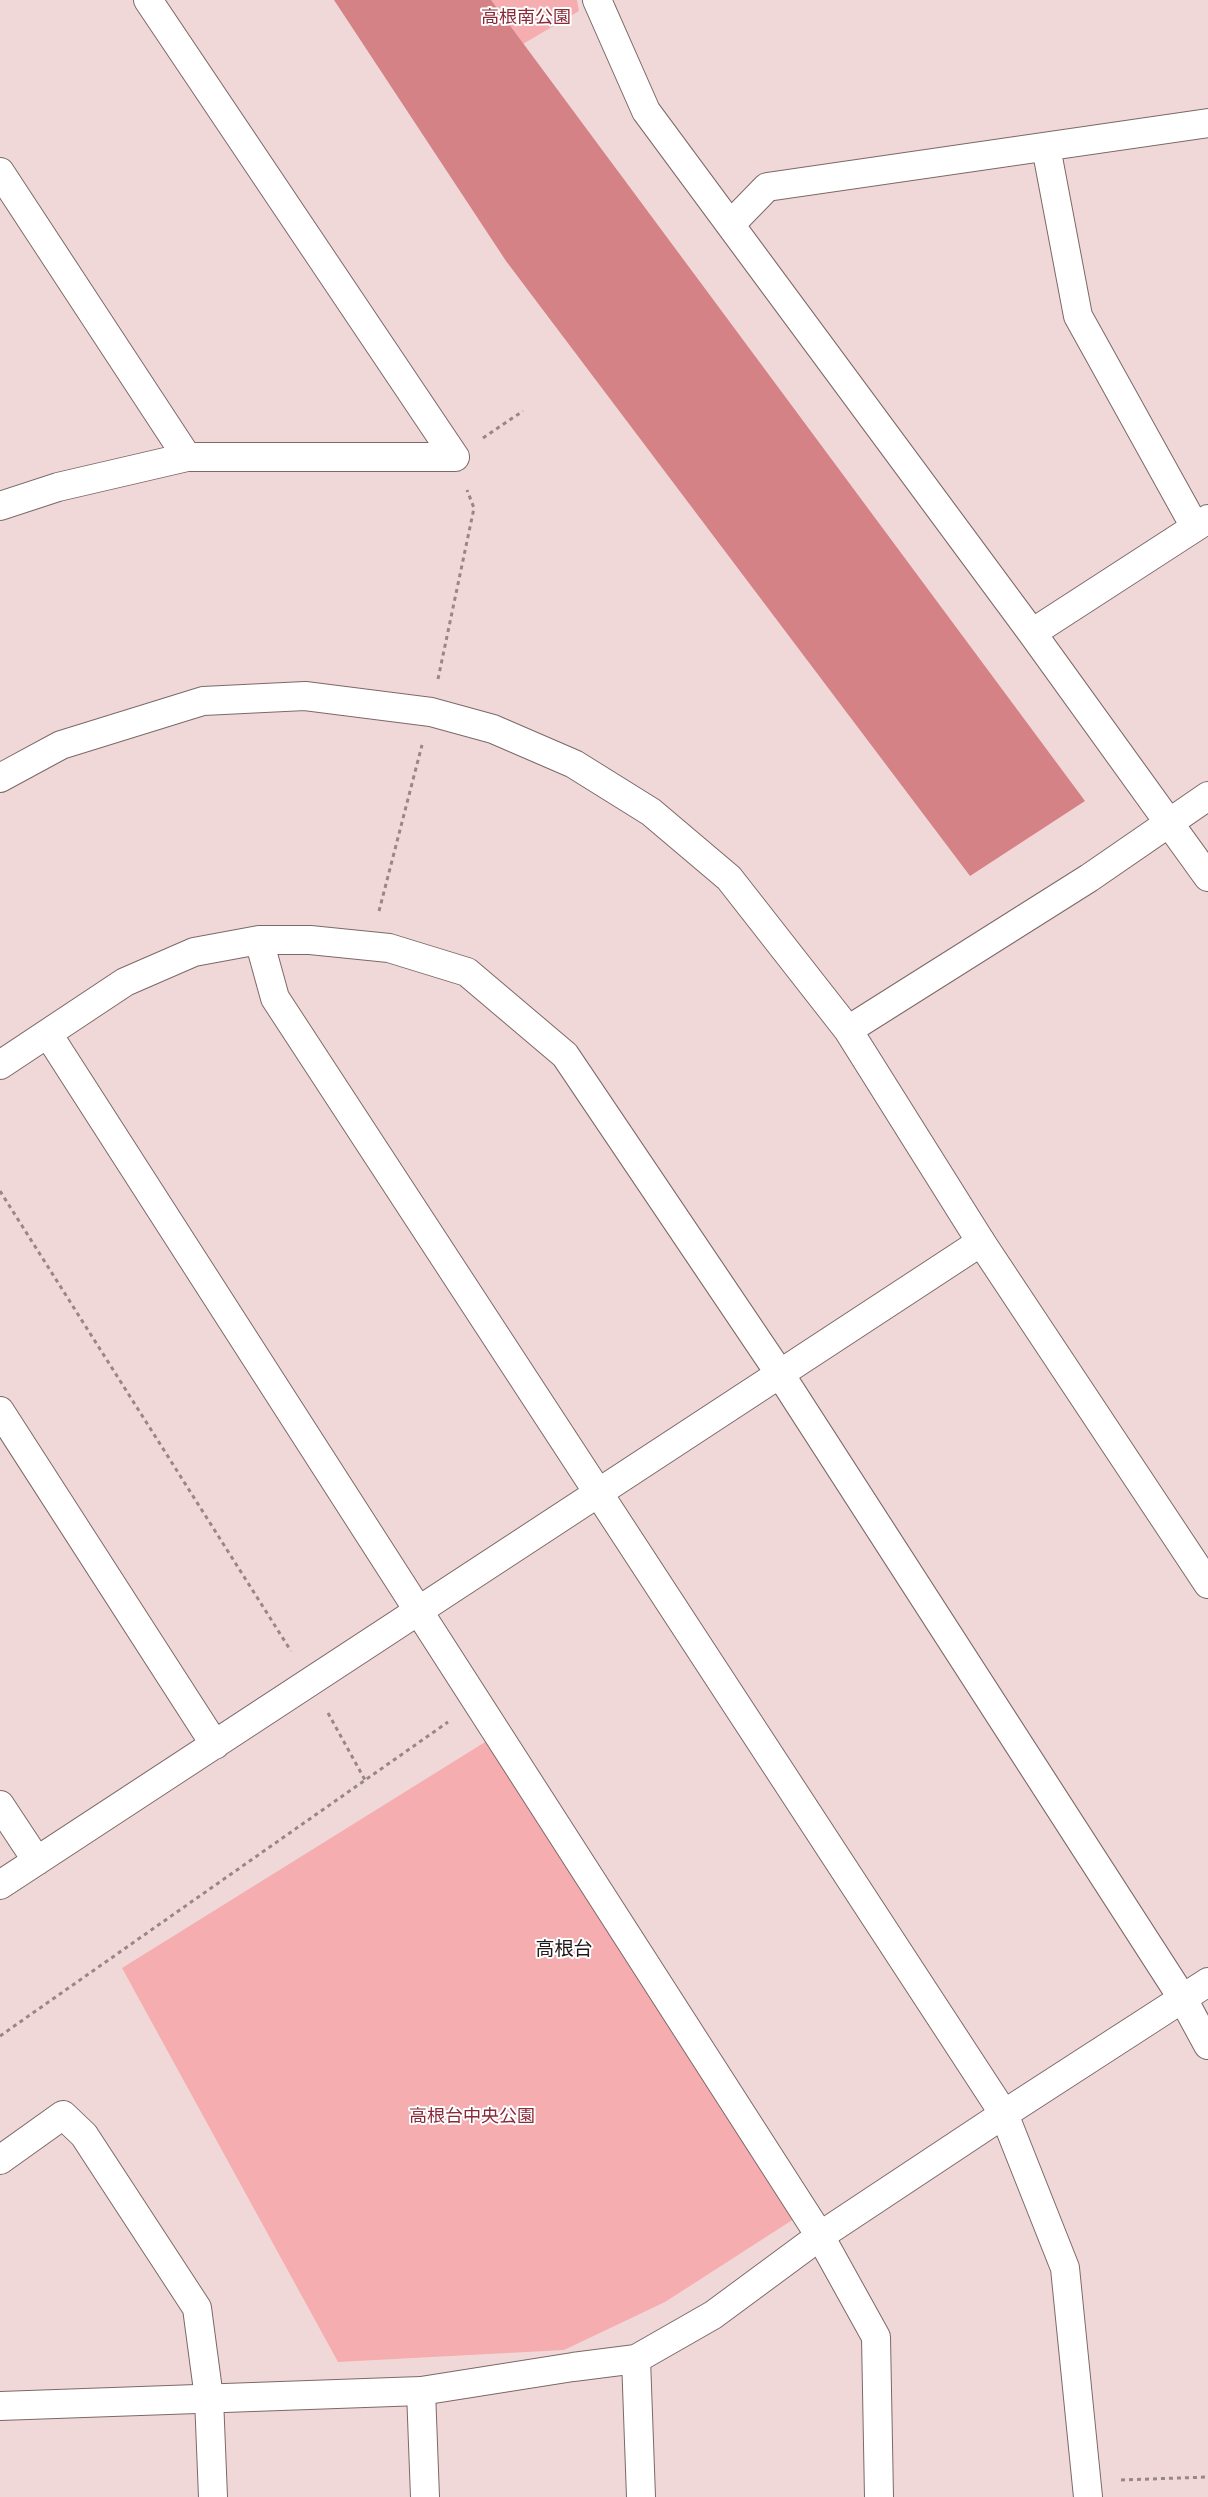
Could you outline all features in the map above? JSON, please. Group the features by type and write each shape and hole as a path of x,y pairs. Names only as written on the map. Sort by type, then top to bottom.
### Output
{"street":[{"path":"148,0 455,457"},
{"path":"596,0 646,110 1032,633 1208,877"},
{"path":"731,224 767,187 1208,123"},
{"path":"1032,633 1201,523 1078,316 1046,147"},
{"path":"0,172 187,457"},
{"path":"0,506 58,487 187,457 455,457"},
{"path":"0,778 61,746 203,701 305,696 431,712 493,729 574,764 651,812 729,878 848,1030 982,1242 1208,1584"},
{"path":"848,1030 1089,878 1208,796"},
{"path":"258,940 275,998 1004,2114 1065,2268 1087,2489"},
{"path":"0,1065 125,982 194,952 258,940 310,940 389,948 467,972 565,1054 780,1374 1183,1999 1208,2045"},
{"path":"48,1034 820,2236 876,2337 879,2497"},
{"path":"0,1885 982,1242"},
{"path":"0,1411 215,1745"},
{"path":"0,1804 37,1861"},
{"path":"0,2406 420,2391 573,2367 636,2360 712,2314 820,2236 1208,1982"},
{"path":"0,2160 63,2114 84,2135 197,2308 209,2398 213,2497"},
{"path":"636,2360 641,2497"},
{"path":"420,2391 425,2497"}],"path":[{"path":"370,946 431,712 474,508 455,457 523,412"},
{"path":"0,1192 311,1682 365,1780"},
{"path":"0,2036 477,1701"},
{"path":"1087,2489 1208,2477"}],"green space":[{"name":"高根南公園","path":"489,0 577,0 579,11 523,44"},
{"name":"高根台中央公園","path":"506,1729 808,2210 665,2302 564,2350 338,2362 122,1968"}],"shaded area":[{"path":"334,0 491,0 1085,801 970,876 506,261"}],"district":[{"name":"高根台","path":"564,1950"}]}
